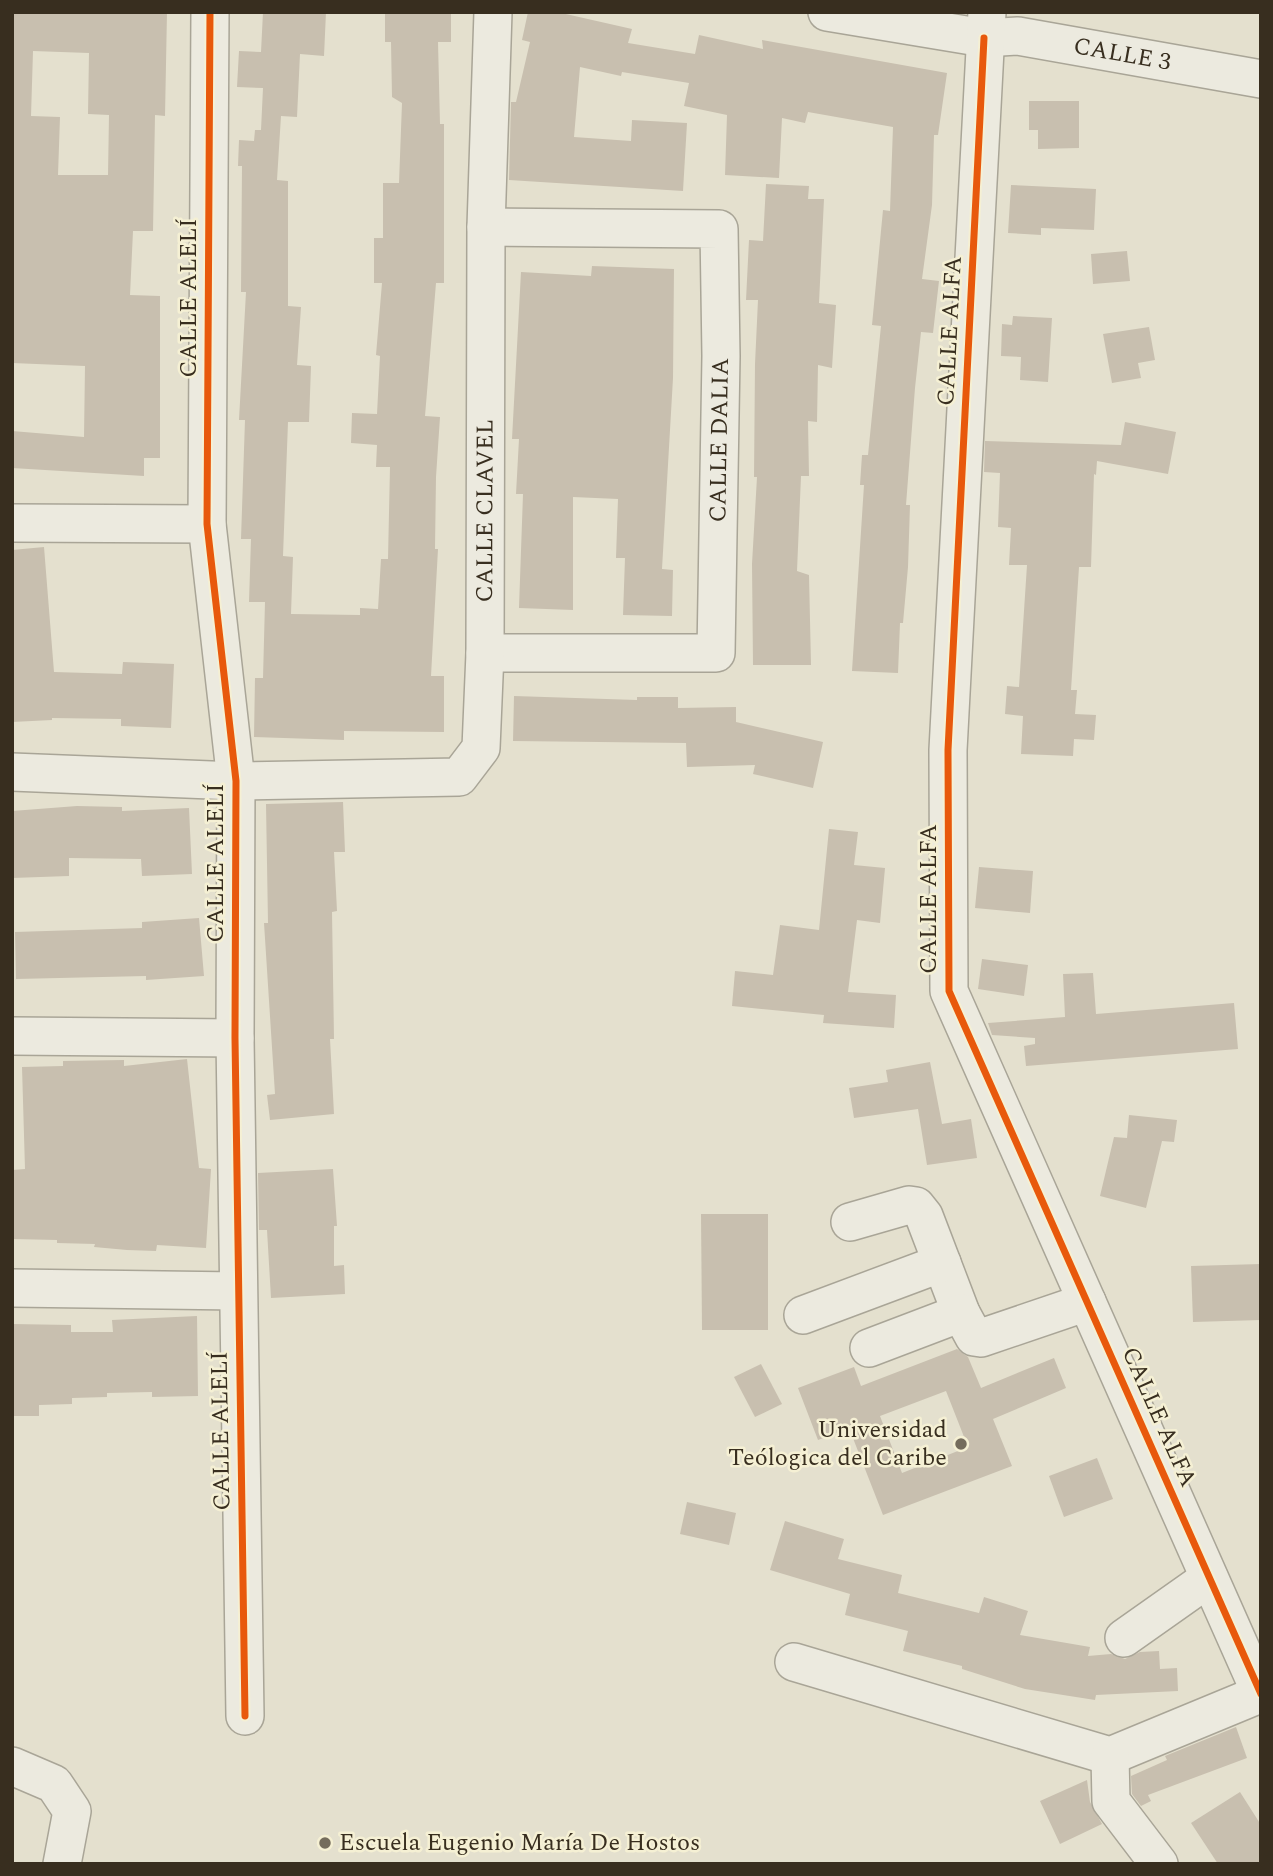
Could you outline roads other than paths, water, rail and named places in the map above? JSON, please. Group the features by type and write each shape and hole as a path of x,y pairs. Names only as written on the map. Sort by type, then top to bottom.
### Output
{"street":[{"name":"CALLE ALELÍ","path":"210,12 207,524 236,781 234,1038 245,1716"},
{"name":"CALLE CLAVEL","path":"236,781 459,777 481,748 485,653 486,227 494,12"},
{"name":"CALLE 3","path":"827,12 986,25 1018,36 1261,79"},
{"name":"CALLE ALFA","path":"986,25 948,750 949,991 1261,1694"},
{"name":"CALLE DALIA","path":"485,653 716,653 721,356 719,229 486,227"},
{"path":"12,523 207,524"},
{"path":"12,772 236,781"},
{"path":"12,1036 234,1038"},
{"path":"850,1222 909,1205 916,1206 924,1216 961,1313 971,1333 981,1338 1087,1302"},
{"path":"803,1315 942,1263"},
{"path":"12,1288 238,1291"},
{"path":"869,1348 961,1313"},
{"path":"1124,1638 1209,1578"},
{"path":"794,1662 1110,1756 1261,1694"},
{"path":"1110,1756 1111,1801 1159,1864"},
{"path":"12,1766 54,1784 72,1811 62,1864"}],"place":[{"name":"Universidad Teólogica del Caribe","path":"961,1444"},
{"name":"Escuela Eugenio María De Hostos","path":"325,1843"}]}
